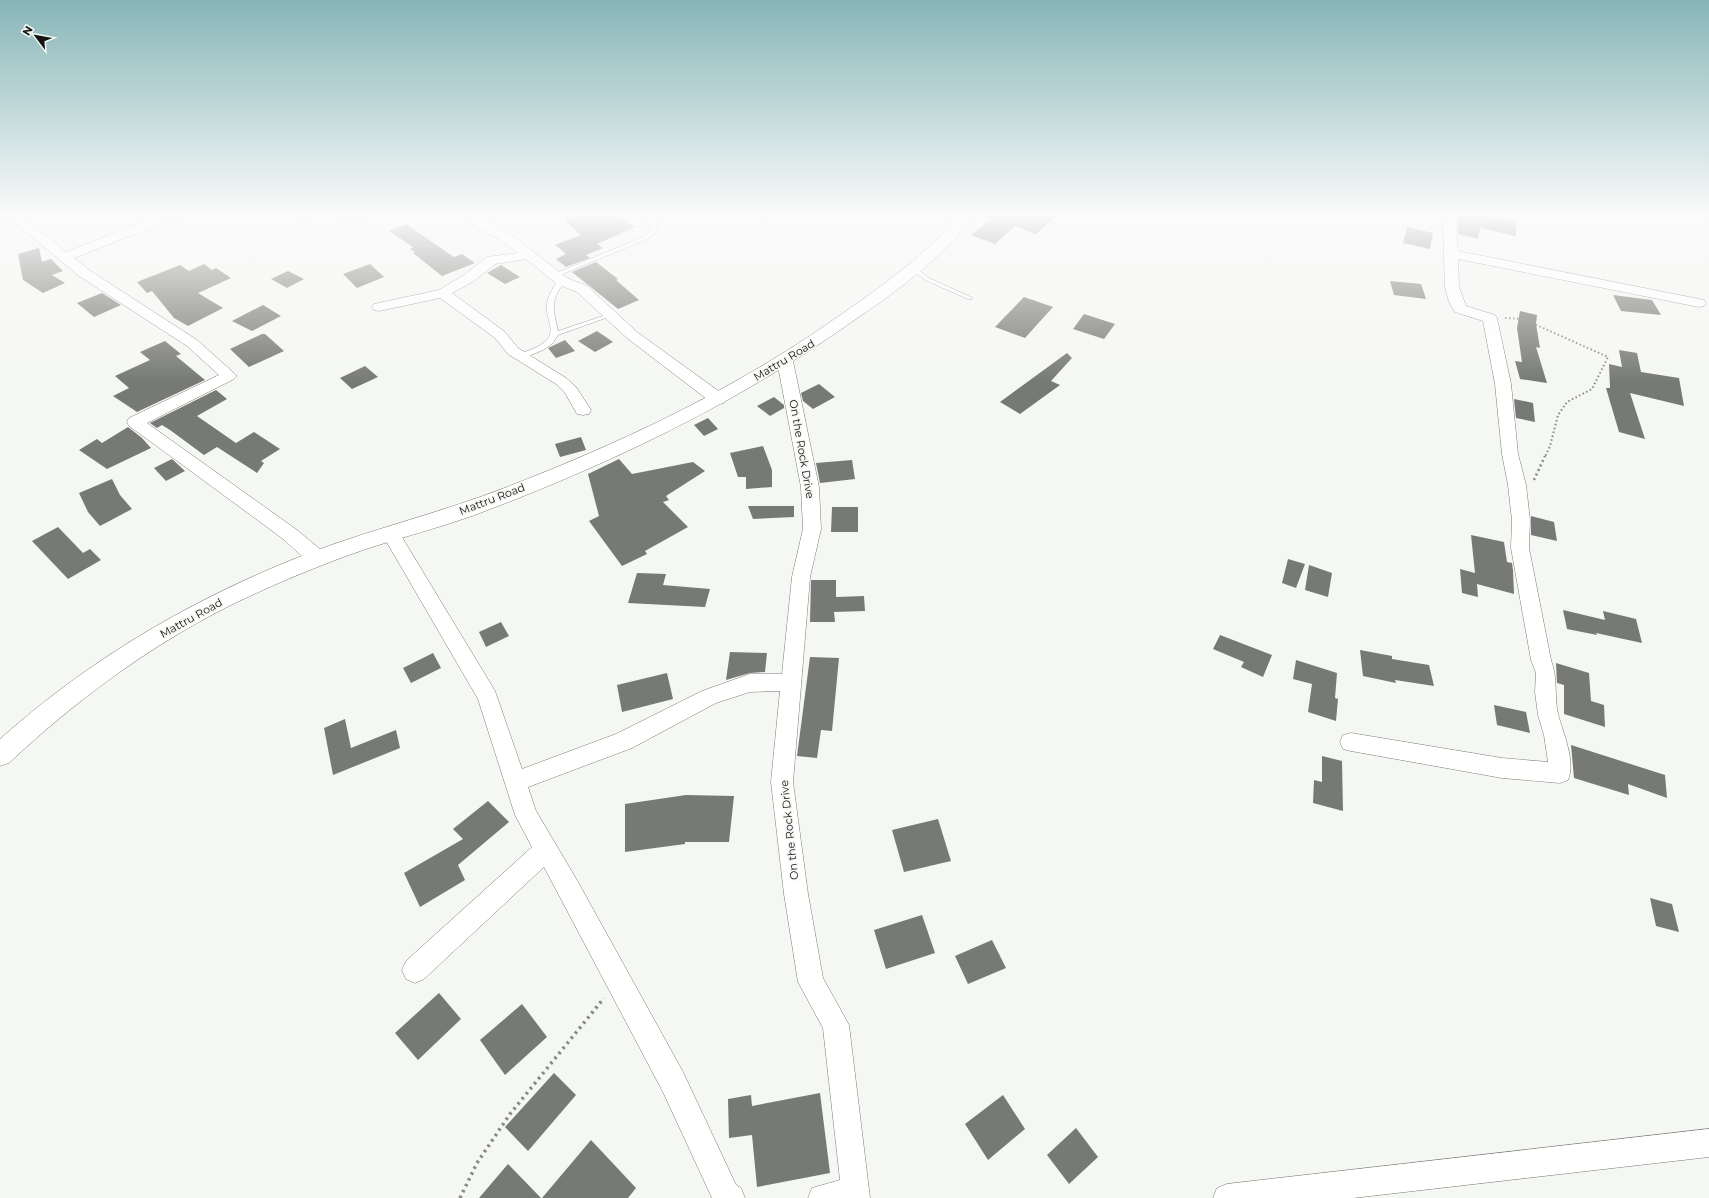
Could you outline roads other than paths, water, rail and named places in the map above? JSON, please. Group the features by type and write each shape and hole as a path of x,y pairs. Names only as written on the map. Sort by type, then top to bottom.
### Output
{"main road":[{"name":"Mattru Road","path":"0,755 66,698 111,666 210,606 255,584 360,543 462,511 602,456 661,429 718,399 810,345 881,295 913,270"}],"street":[{"path":"80,270 192,342 230,376 135,422 291,535 320,559"},
{"path":"379,307 443,293 469,278 478,270"},
{"path":"549,270 559,278 582,289 632,335 718,399"},
{"path":"1352,742 1502,768 1560,773 1555,735 1548,715 1545,692 1546,673 1541,660 1520,548 1521,520 1517,485 1510,454 1503,384 1490,318 1460,309 1452,287 1451,270"},
{"path":"1532,270 1699,303"},
{"path":"443,293 500,335 513,351 562,382 571,390 583,410"},
{"name":"On the Rock Drive","path":"785,360 810,487 812,529 802,577 782,782 796,894 811,982 836,1025 855,1195"},
{"path":"391,534 488,697 526,816 546,849 673,1082 726,1195 731,1198"},
{"path":"515,782 624,741 709,697 750,683 792,682"},
{"path":"416,970 546,849"},
{"path":"1226,1198 1709,1143"},
{"path":"822,1198 855,1195"}],"lane":[{"path":"521,356 533,352 551,342 555,334 550,299 559,278 577,270"},
{"path":"915,270 927,279 970,298"},
{"path":"555,334 611,315"}]}
